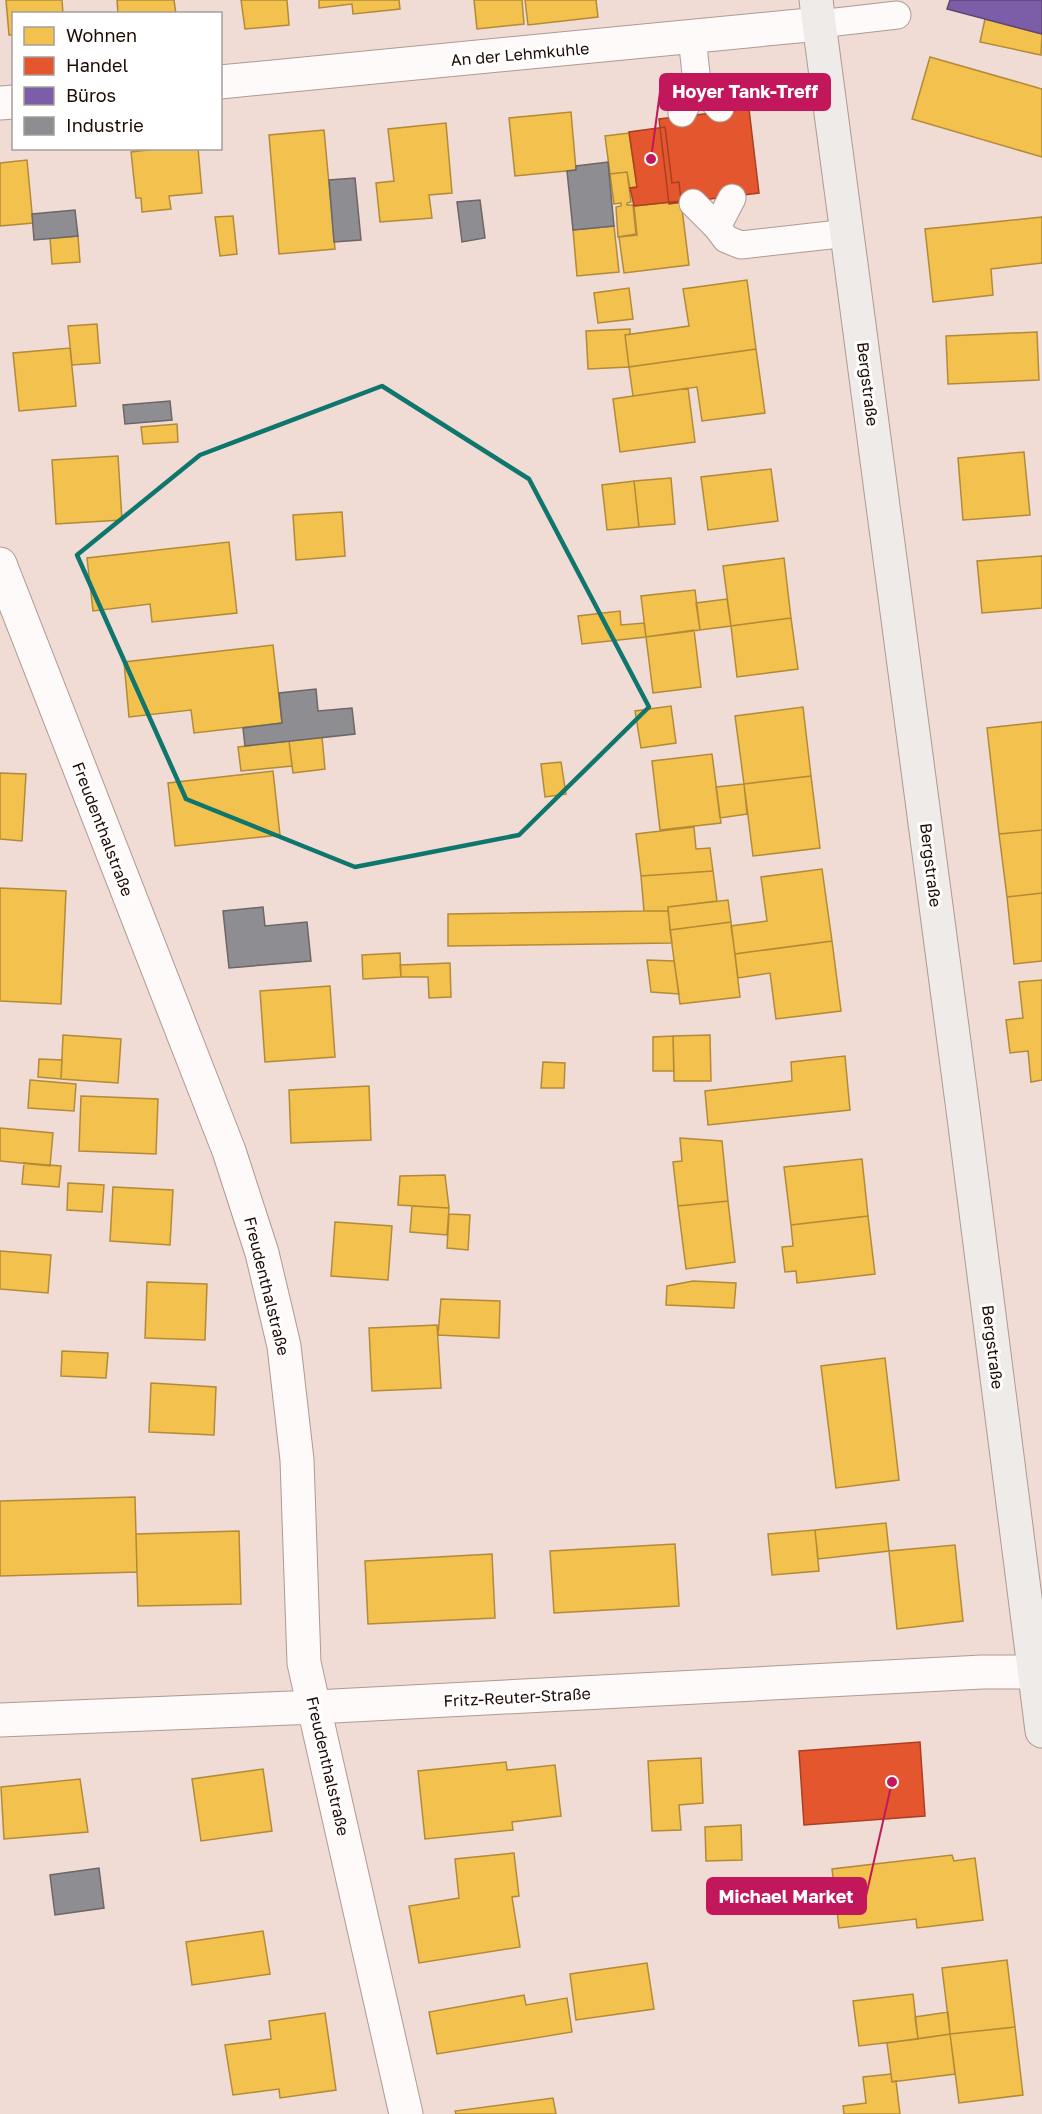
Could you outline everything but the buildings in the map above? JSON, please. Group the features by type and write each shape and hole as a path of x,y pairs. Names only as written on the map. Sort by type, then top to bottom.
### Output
{"main road":[{"name":"Bergstraße","path":"818,12 1038,1672 1042,1731"}],"street":[{"name":"An der Lehmkuhle","path":"222,82 692,37 818,12"},
{"name":"Freudenthalstraße","path":"0,564 225,1140 262,1253 284,1346 297,1460 304,1663 406,2114"},
{"name":"Fritz-Reuter-Straße","path":"0,1720 315,1707 982,1672 1038,1672"}],"lane":[{"path":"818,12 897,15"},
{"path":"682,113 697,83 692,37"},
{"path":"697,83 720,108"},
{"path":"717,227 732,198"},
{"path":"693,203 726,238 741,245 848,233"}],"highlighted area":[{"path":"382,386 529,479 649,707 519,835 355,867 186,799 77,555 200,455"}],"place":[{"name":"Hoyer Tank-Treff","path":"651,159"},
{"name":"Michael Market","path":"892,1782"}]}
